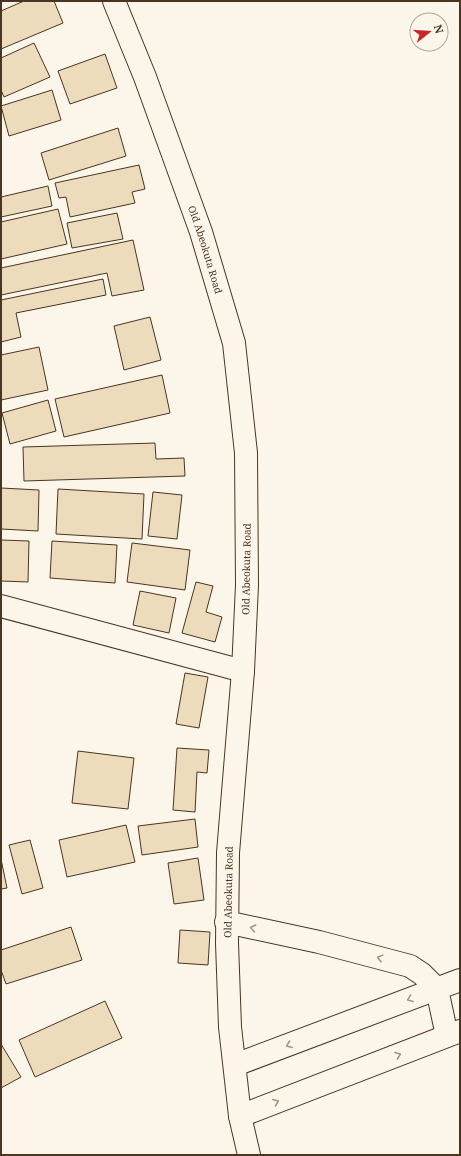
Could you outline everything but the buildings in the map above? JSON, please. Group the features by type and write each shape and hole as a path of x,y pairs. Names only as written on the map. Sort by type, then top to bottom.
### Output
{"main road":[{"name":"Old Abeokuta Road","path":"114,1 145,77 201,232 234,343 246,453 247,585 243,671 228,853 226,922 230,1027 240,1116 248,1155"},
{"path":"1,606 243,671"},
{"path":"226,922 319,942 410,966 422,974 437,989 454,1034 240,1116"},
{"path":"235,1065 460,980"}]}
